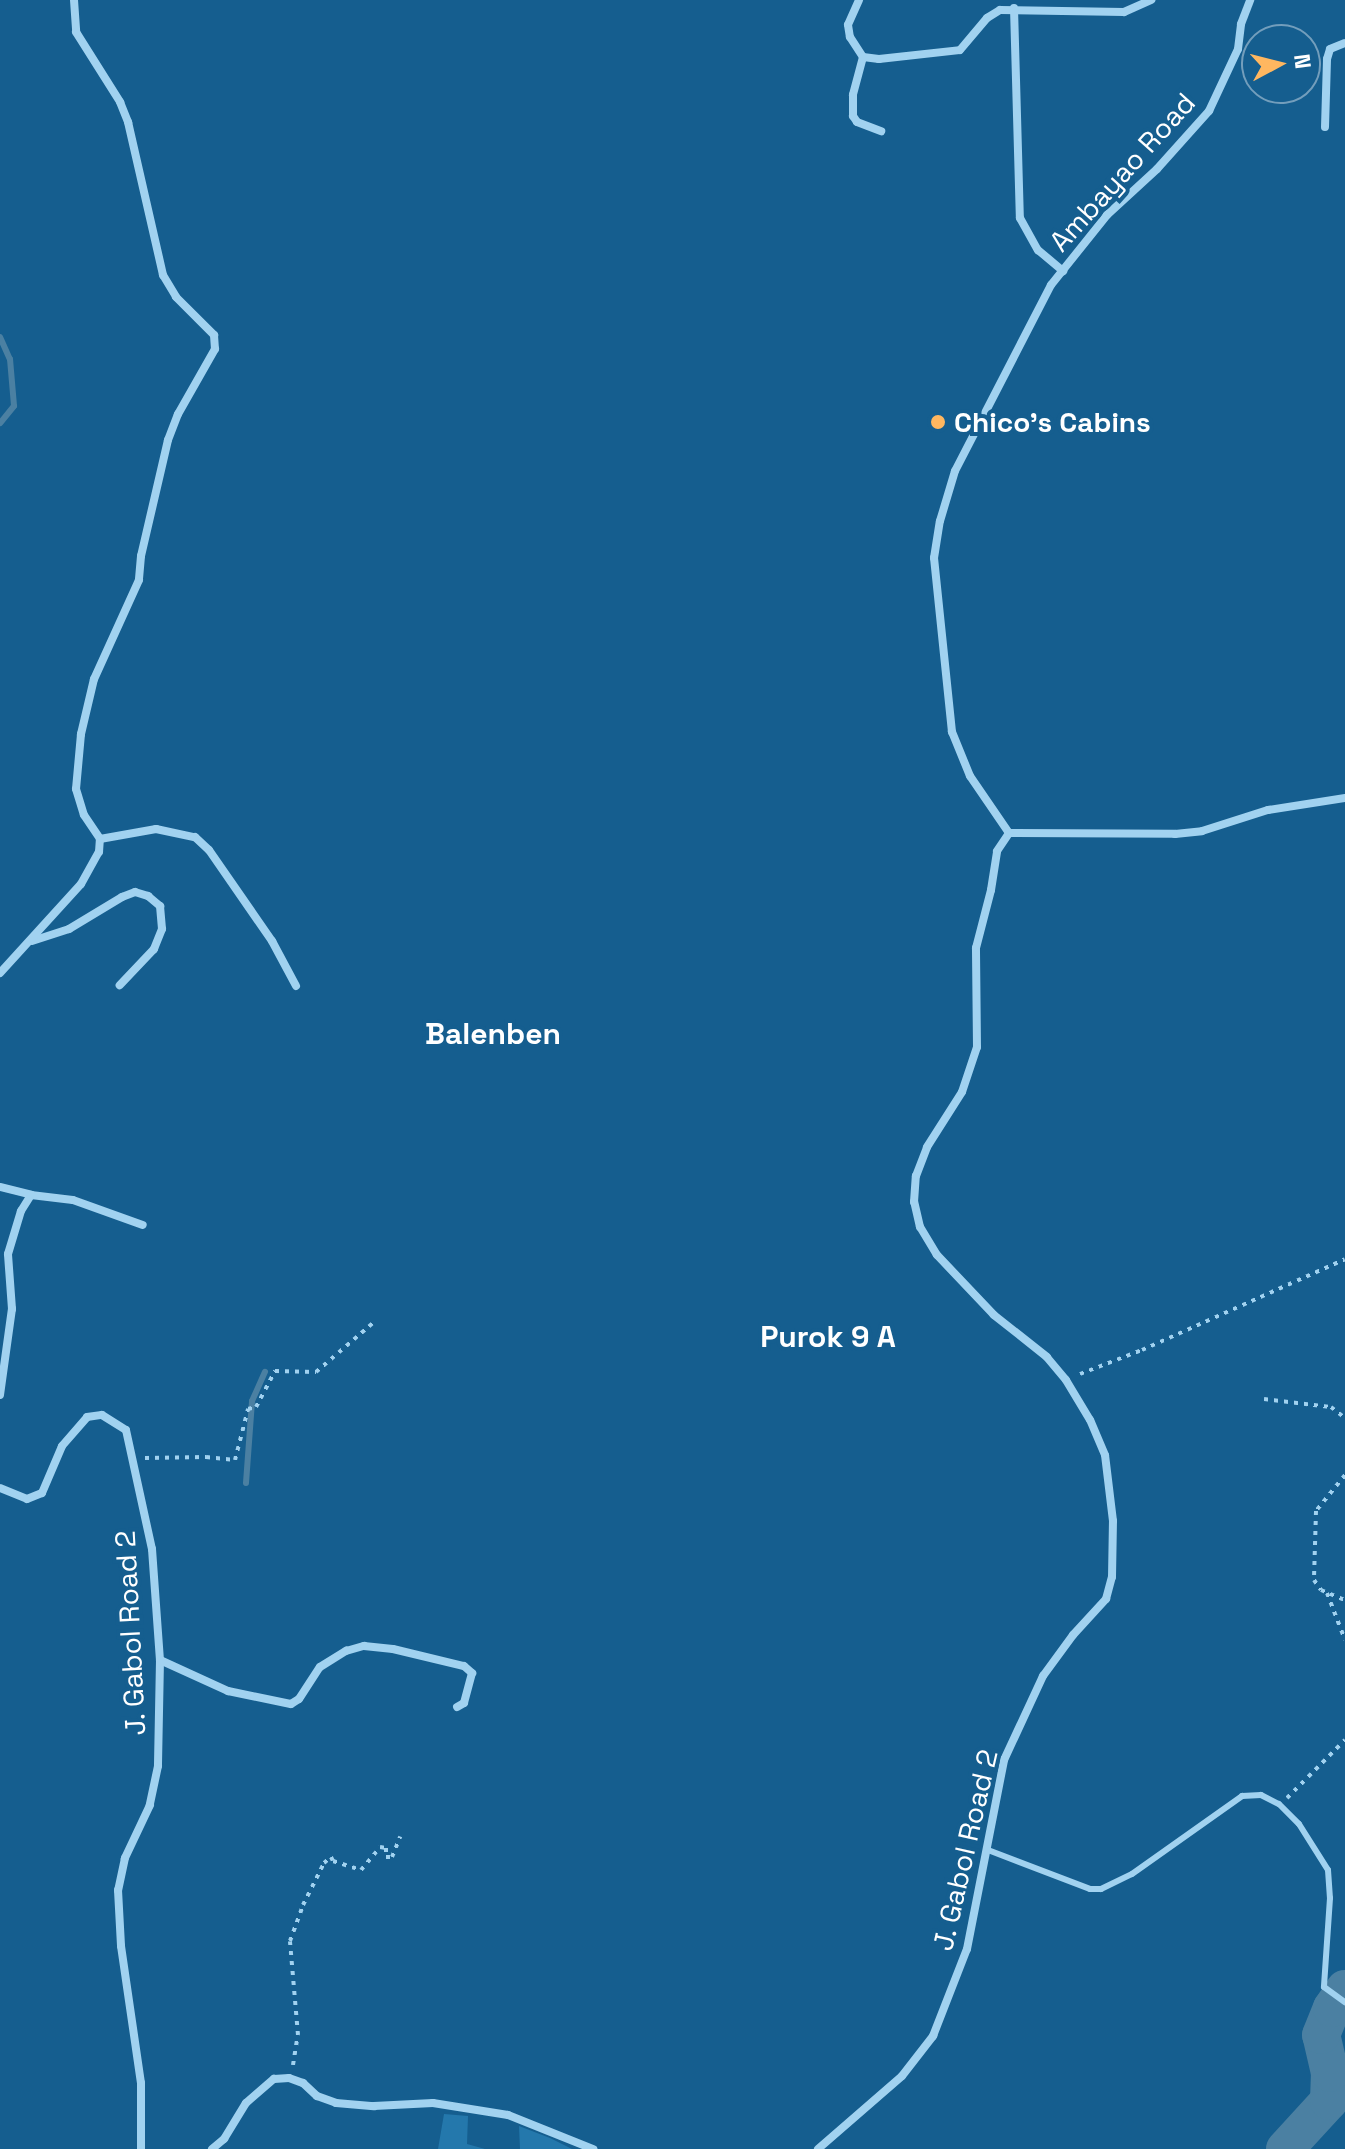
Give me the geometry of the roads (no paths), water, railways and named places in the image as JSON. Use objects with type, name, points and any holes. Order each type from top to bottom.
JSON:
[{"type":"street","points":[[0,973],[81,884],[99,852],[100,839],[84,815],[76,789],[81,734],[94,679],[139,580],[141,556],[168,440],[178,414],[215,349],[214,335],[176,297],[163,275],[128,122],[120,102],[76,32],[74,0]]},
{"type":"street","points":[[859,0],[848,25],[855,49],[863,57],[909,58],[960,50],[987,18],[1014,8],[1124,12],[1151,0]]},
{"type":"street","name":"Ambayao Road","points":[[1009,833],[970,776],[952,732],[934,558],[940,521],[955,471],[1051,285],[1107,215],[1157,169],[1209,111],[1238,49],[1241,24],[1250,0]]},
{"type":"street","points":[[1014,8],[1020,218],[1038,250],[1063,271]]},
{"type":"street","points":[[1325,127],[1327,59],[1330,49],[1345,43]]},
{"type":"street","points":[[863,57],[853,116],[857,122],[881,131]]},
{"type":"street","points":[[1009,833],[1175,834],[1202,831],[1268,810],[1345,798]]},
{"type":"street","points":[[100,839],[156,829],[195,837],[233,881],[272,941],[296,986]]},
{"type":"street","name":"J. Gabol Road 2","points":[[818,2149],[902,2076],[933,2036],[967,1949],[1004,1760],[1043,1676],[1073,1635],[1106,1599],[1112,1577],[1113,1521],[1105,1455],[1066,1380],[1047,1357],[962,1284],[937,1255],[920,1227],[914,1202],[916,1176],[927,1147],[962,1092],[977,1047],[976,948],[997,851],[1009,833]]},
{"type":"street","points":[[31,941],[69,929],[122,897],[135,892],[148,896],[160,906],[162,929],[154,949],[120,985]]},
{"type":"street","points":[[0,1187],[31,1195],[73,1200],[143,1225]]},
{"type":"street","points":[[0,1395],[12,1309],[8,1254],[21,1211],[31,1195]]},
{"type":"street","name":"J. Gabol Road 2","points":[[0,1488],[27,1499],[42,1493],[62,1446],[87,1417],[102,1415],[126,1430],[152,1549],[160,1660],[158,1766],[150,1805],[125,1858],[118,1890],[121,1946],[141,2083],[141,2149]]},
{"type":"street","points":[[160,1660],[228,1691],[291,1704],[299,1699],[320,1667],[346,1651],[364,1646],[393,1649],[464,1666],[472,1673],[468,1695],[457,1707]]},
{"type":"street","points":[[212,2149],[224,2144],[246,2103],[274,2079],[289,2078],[303,2083],[317,2096],[336,2103],[433,2103],[508,2115],[593,2149]]},
{"type":"lane","points":[[988,1850],[1082,1886],[1101,1889],[1132,1874],[1242,1796],[1261,1795],[1279,1804],[1308,1835],[1328,1870],[1330,1898],[1324,1987],[1345,2002]]},
{"type":"waterway","points":[[0,337],[10,359],[14,406],[0,423]]},
{"type":"waterway","points":[[246,1483],[252,1401],[265,1372]]},
{"type":"waterway","points":[[1285,2149],[1329,2101],[1330,2073],[1321,2035],[1332,2008],[1345,1989]]},
{"type":"place","name":"Chico's Cabins","points":[[938,422]]},
{"type":"district","name":"Balenben","points":[[493,1034]]},
{"type":"district","name":"Purok 9 A","points":[[828,1337]]}]
